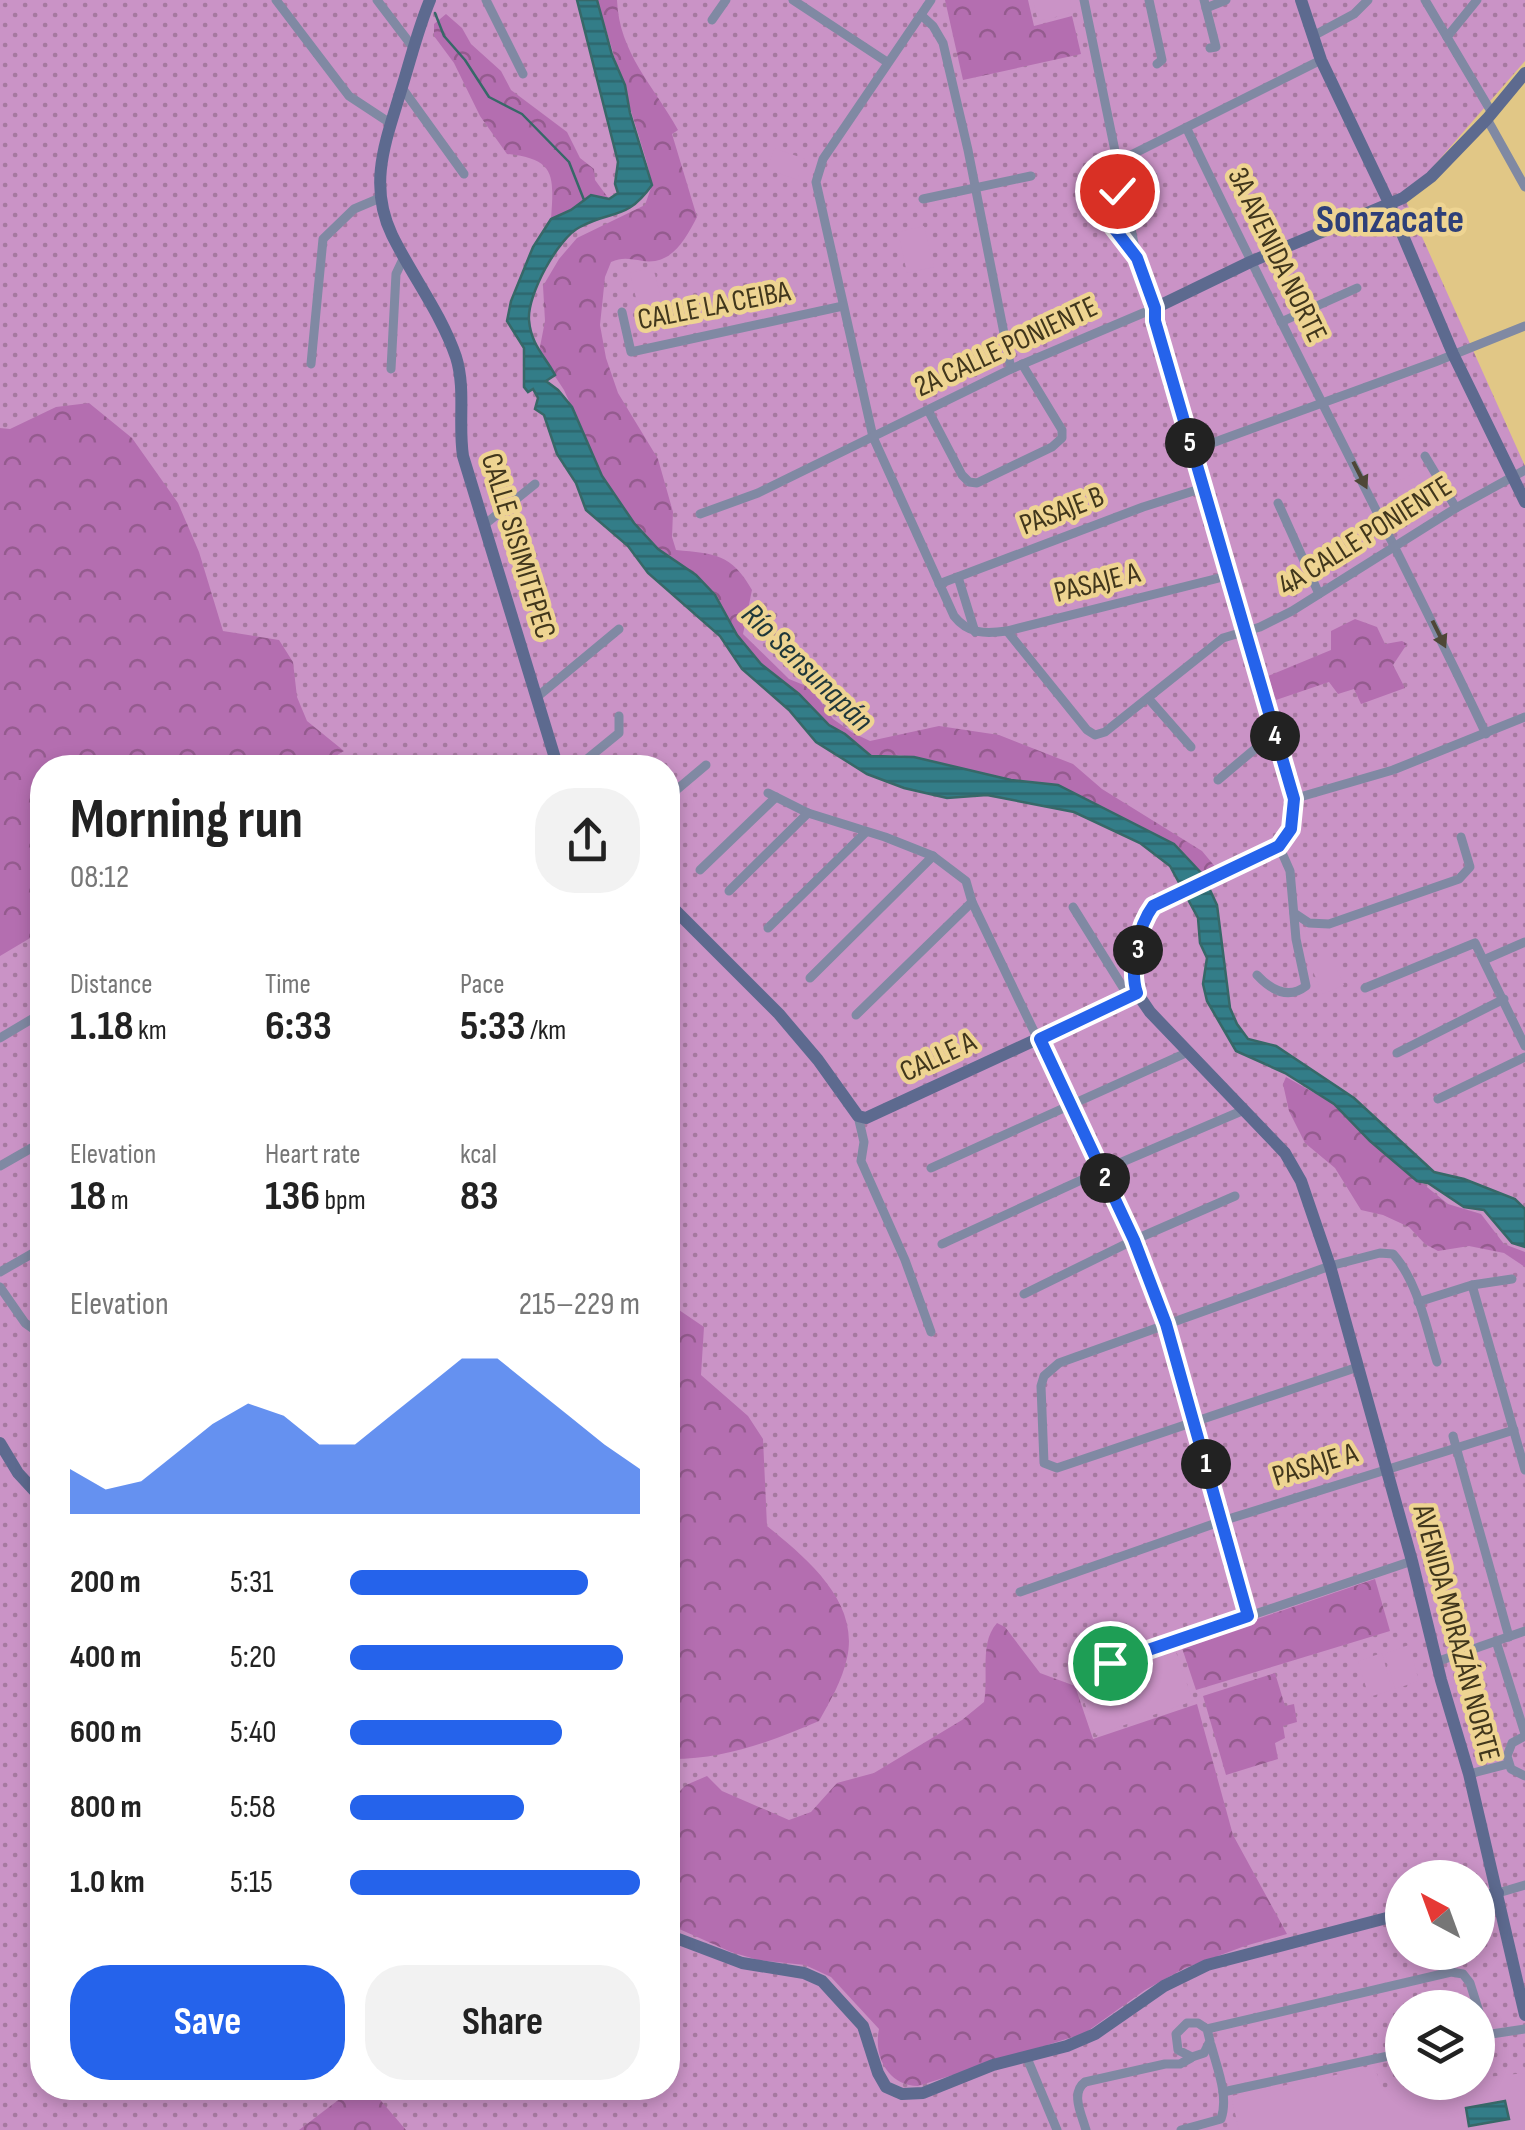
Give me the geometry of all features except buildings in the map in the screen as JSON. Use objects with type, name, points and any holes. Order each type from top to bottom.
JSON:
[{"type":"street","points":[[276,0],[349,96],[390,123]]},
{"type":"street","points":[[378,0],[412,46]]},
{"type":"street","name":"CALLE SISIMITEPEC","points":[[430,0],[412,46],[381,156],[380,198],[391,233],[433,306],[457,360],[460,438],[554,755]]},
{"type":"street","points":[[486,0],[522,74]]},
{"type":"street","points":[[712,20],[726,0]]},
{"type":"street","points":[[793,0],[888,62]]},
{"type":"street","points":[[931,0],[818,170],[817,192],[873,437],[954,616],[962,626],[977,633]]},
{"type":"street","points":[[1098,0],[1084,3],[1137,258],[1155,308],[1155,321],[1227,576],[1294,799],[1291,829],[1279,846],[1153,906],[1143,924],[1133,995]]},
{"type":"street","points":[[1150,0],[1162,60],[1157,64]]},
{"type":"street","points":[[1210,48],[1216,47],[1205,4],[1226,0]]},
{"type":"street","points":[[1301,0],[1321,60],[1390,205],[1454,354],[1519,473],[1525,502]]},
{"type":"street","points":[[1312,36],[1354,14],[1368,0]]},
{"type":"street","points":[[1425,0],[1525,186]]},
{"type":"street","points":[[1447,37],[1477,0]]},
{"type":"street","points":[[921,15],[944,42],[1016,367],[1062,430],[1062,438],[1052,447],[977,483],[969,482],[962,476],[928,410]]},
{"type":"street","points":[[1118,162],[1321,60]]},
{"type":"street","name":"2A CALLE PONIENTE","points":[[700,514],[758,492],[1016,367],[1155,308],[1250,262],[1390,205],[1431,177],[1525,73]]},
{"type":"street","points":[[402,88],[464,174]]},
{"type":"street","name":"3A AVENIDA NORTE","points":[[1187,129],[1486,734]]},
{"type":"street","points":[[923,199],[1031,176]]},
{"type":"street","points":[[1121,178],[1110,223],[1137,258]]},
{"type":"street","points":[[311,364],[323,238],[354,210],[380,198]]},
{"type":"street","points":[[392,368],[396,274],[404,257]]},
{"type":"street","points":[[1281,322],[1357,288]]},
{"type":"street","name":"CALLE LA CEIBA","points":[[622,312],[631,352],[843,306]]},
{"type":"street","points":[[1193,450],[1525,326]]},
{"type":"street","points":[[1425,456],[1456,508]]},
{"type":"street","name":"4A CALLE PONIENTE","points":[[1007,631],[1095,736],[1223,638],[1260,627],[1320,594],[1519,473]]},
{"type":"street","points":[[484,525],[534,484]]},
{"type":"street","name":"PASAJE B","points":[[940,584],[1203,488]]},
{"type":"street","points":[[1278,503],[1320,594]]},
{"type":"street","name":"PASAJE A","points":[[977,633],[1007,631],[1227,576]]},
{"type":"street","points":[[958,577],[977,633]]},
{"type":"street","points":[[537,696],[619,629]]},
{"type":"street","points":[[1148,698],[1191,747]]},
{"type":"street","points":[[592,755],[620,733],[618,716]]},
{"type":"street","points":[[1294,799],[1393,770],[1525,718]]},
{"type":"street","points":[[1218,780],[1274,733]]},
{"type":"street","points":[[680,787],[706,765]]},
{"type":"street","points":[[700,870],[772,795],[808,813],[933,856],[966,881],[972,902],[1134,1240],[1166,1324],[1248,1616]]},
{"type":"street","points":[[729,891],[808,813]]},
{"type":"street","points":[[768,928],[866,832]]},
{"type":"street","points":[[1294,913],[1309,923],[1329,924],[1459,879],[1470,867],[1461,837]]},
{"type":"street","points":[[1256,975],[1283,993],[1306,986],[1296,939],[1290,871],[1279,846]]},
{"type":"street","points":[[810,978],[933,856]]},
{"type":"street","points":[[856,1014],[972,902]]},
{"type":"street","points":[[1072,907],[1133,995]]},
{"type":"street","points":[[680,915],[780,1014],[858,1116],[864,1142],[860,1161],[876,1191],[931,1332]]},
{"type":"street","points":[[1486,960],[1525,942]]},
{"type":"street","points":[[1365,988],[1475,943],[1525,1046]]},
{"type":"street","name":"CALLE A","points":[[858,1116],[866,1118],[1133,995]]},
{"type":"street","name":"AVENIDA MORAZÁN NORTE","points":[[1133,995],[1295,1166],[1330,1266],[1387,1469],[1468,1774],[1525,2010]]},
{"type":"street","points":[[1397,1053],[1504,999]]},
{"type":"street","points":[[0,1038],[30,1021]]},
{"type":"street","points":[[931,1168],[1186,1052]]},
{"type":"street","points":[[1438,1099],[1525,1058]]},
{"type":"street","points":[[942,1244],[1101,1170],[1244,1110]]},
{"type":"street","points":[[0,1166],[30,1149]]},
{"type":"street","points":[[1024,1294],[1234,1196]]},
{"type":"street","points":[[1358,1367],[1057,1468],[1048,1467],[1041,1454],[1044,1376],[1059,1363],[1330,1266],[1380,1253],[1393,1254],[1402,1263],[1437,1362]]},
{"type":"street","points":[[0,1272],[30,1255]]},
{"type":"street","points":[[1418,1302],[1472,1285],[1512,1279]]},
{"type":"street","points":[[1472,1285],[1525,1470]]},
{"type":"street","points":[[0,1286],[30,1326]]},
{"type":"street","name":"PASAJE A","points":[[1020,1592],[1222,1520],[1387,1469],[1454,1442],[1514,1430]]},
{"type":"street","points":[[1454,1442],[1508,1636]]},
{"type":"street","points":[[0,1443],[30,1486]]},
{"type":"street","points":[[1110,1663],[1412,1561]]},
{"type":"street","points":[[1436,1662],[1525,1631]]},
{"type":"street","points":[[1496,1642],[1525,1735],[1510,1746],[1508,1764],[1525,1776]]},
{"type":"street","points":[[1468,1774],[1508,1764]]},
{"type":"street","points":[[1495,1894],[1525,1885]]},
{"type":"street","points":[[680,1939],[742,1963],[804,1973],[822,1981],[864,2026],[878,2074],[886,2087],[897,2093],[923,2092],[1089,2037],[1164,1986],[1206,1966],[1385,1919]]},
{"type":"street","points":[[1178,2050],[1175,2040],[1182,2026],[1193,2022],[1207,2029],[1451,1972],[1463,1974],[1472,1990]]},
{"type":"street","points":[[1181,2130],[1221,2119],[1223,2092],[1207,2029]]},
{"type":"street","points":[[1495,2033],[1525,2029]]},
{"type":"street","points":[[1086,2130],[1078,2086],[1164,2064],[1180,2064],[1208,2048],[1210,2042]]},
{"type":"street","points":[[1178,2050],[1218,2069]]},
{"type":"street","points":[[1164,2064],[1178,2050]]},
{"type":"street","points":[[1223,2092],[1385,2056]]},
{"type":"street","points":[[1027,2058],[1056,2130]]},
{"type":"shaded area","points":[[0,0],[1525,0],[1525,61],[1405,199],[1525,466],[1525,2130],[0,2130]]},
{"type":"shaded area","points":[[1033,0],[1070,0],[1073,13],[1038,21]]},
{"type":"shaded area","points":[[774,148],[805,159],[797,180],[767,169]]},
{"type":"shaded area","points":[[924,226],[934,267],[907,273],[898,232]]},
{"type":"shaded area","points":[[653,267],[664,309],[640,315],[630,273]]},
{"type":"shaded area","points":[[1422,468],[1443,504],[1421,517],[1399,481]]},
{"type":"shaded area","points":[[1331,957],[1344,985],[1323,994],[1311,967]]},
{"type":"shaded area","points":[[1409,1645],[1419,1681],[1395,1689],[1385,1653]]},
{"type":"shaded area","points":[[1176,1652],[1193,1701],[1096,1735],[1079,1687]]},
{"type":"shaded area","points":[[1382,1653],[1392,1690],[1369,1697],[1358,1661]]},
{"type":"shaded area","points":[[1375,2067],[1385,2100],[1495,2100],[1495,2076],[1525,2073],[1525,2130],[1239,2130],[1231,2096]]},
{"type":"green space","points":[[597,0],[617,0],[631,53],[678,130],[672,134],[697,217],[670,255],[653,261],[611,262],[605,277],[600,325],[618,393],[658,459],[673,512],[676,550],[712,555],[737,569],[752,590],[743,634],[789,679],[811,688],[833,719],[853,733],[870,741],[939,726],[999,735],[1073,764],[1102,789],[1202,851],[1217,869],[1203,875],[1177,846],[1058,785],[1011,780],[900,755],[871,756],[829,725],[799,694],[761,664],[737,635],[715,595],[696,576],[657,549],[634,523],[604,479],[564,390],[539,352],[545,321],[543,286],[559,259],[577,238],[645,205],[652,185]]},
{"type":"green space","points":[[945,0],[1028,0],[1034,26],[1072,16],[1081,54],[963,80]]},
{"type":"green space","points":[[446,14],[501,71],[511,90],[567,132],[580,158],[594,169],[595,180],[609,199],[591,195],[551,219],[548,172],[535,160],[507,154],[434,36],[434,24]]},
{"type":"green space","points":[[89,403],[132,438],[178,503],[199,552],[223,631],[279,640],[293,662],[297,697],[307,721],[344,751],[337,755],[30,755],[30,938],[0,956],[0,428],[10,429],[56,407]]},
{"type":"green space","points":[[1355,619],[1377,627],[1385,644],[1407,644],[1393,665],[1405,688],[1361,704],[1354,689],[1338,694],[1329,682],[1276,700],[1268,676],[1331,650],[1331,631]]},
{"type":"green space","points":[[1286,1077],[1334,1104],[1370,1141],[1448,1204],[1481,1214],[1504,1244],[1525,1252],[1525,1267],[1504,1253],[1469,1246],[1438,1251],[1409,1227],[1361,1210],[1335,1168],[1305,1143],[1289,1111],[1283,1084]]},
{"type":"green space","points":[[680,1311],[704,1327],[701,1375],[748,1416],[763,1439],[767,1526],[826,1582],[845,1618],[849,1637],[842,1675],[819,1721],[745,1748],[680,1759]]},
{"type":"green space","points":[[1375,1579],[1390,1631],[1196,1690],[1181,1645]]},
{"type":"green space","points":[[997,1623],[1005,1627],[1040,1673],[1075,1686],[1093,1739],[1197,1704],[1233,1835],[1287,1934],[1185,1968],[1145,1990],[1085,2033],[918,2086],[908,2085],[885,2068],[878,2050],[879,2029],[831,1977],[805,1965],[758,1960],[731,1952],[680,1929],[680,1791],[707,1776],[722,1791],[789,1820],[811,1812],[837,1783],[874,1773],[962,1720],[984,1702],[986,1650]]},
{"type":"green space","points":[[1275,1673],[1285,1706],[1294,1704],[1297,1722],[1283,1726],[1285,1738],[1275,1743],[1278,1759],[1226,1775],[1203,1696]]},
{"type":"green space","points":[[338,2100],[380,2100],[406,2130],[299,2130]]},
{"type":"water","points":[[577,0],[597,0],[652,185],[627,209],[571,233],[538,282],[529,320],[535,343],[555,375],[546,381],[572,407],[602,476],[634,523],[658,549],[696,575],[715,595],[737,635],[761,664],[799,694],[829,725],[871,756],[914,757],[1011,780],[1058,785],[1174,844],[1203,875],[1217,905],[1230,1008],[1248,1039],[1276,1046],[1354,1098],[1434,1172],[1515,1199],[1525,1209],[1525,1247],[1512,1243],[1484,1210],[1464,1207],[1428,1183],[1417,1181],[1334,1104],[1285,1073],[1236,1051],[1207,1001],[1203,984],[1207,958],[1200,943],[1198,918],[1170,866],[1140,843],[1074,812],[987,795],[947,798],[867,774],[816,742],[789,710],[742,669],[720,636],[648,573],[628,546],[586,510],[576,483],[557,454],[544,415],[535,409],[538,398],[533,389],[528,392],[524,387],[524,348],[507,321],[533,247],[551,219],[591,195],[609,199],[618,193],[618,162]]},
{"type":"water","points":[[1505,2101],[1509,2119],[1469,2126],[1466,2108]]},
{"type":"waterway","points":[[435,13],[444,36],[489,97],[522,114],[569,162],[584,200]]},
{"type":"district","name":"Sonzacate","points":[[1390,220]]},
{"type":"route","points":[[1110,1663],[1248,1616],[1166,1324],[1134,1240],[1040,1039],[1137,993],[1134,977],[1140,937],[1153,906],[1279,846],[1291,829],[1294,799],[1227,576],[1155,321],[1155,308],[1137,258],[1110,223],[1117,191]]},
{"type":"water label","name":"Río Sensunapán","points":[[807,668]]}]
